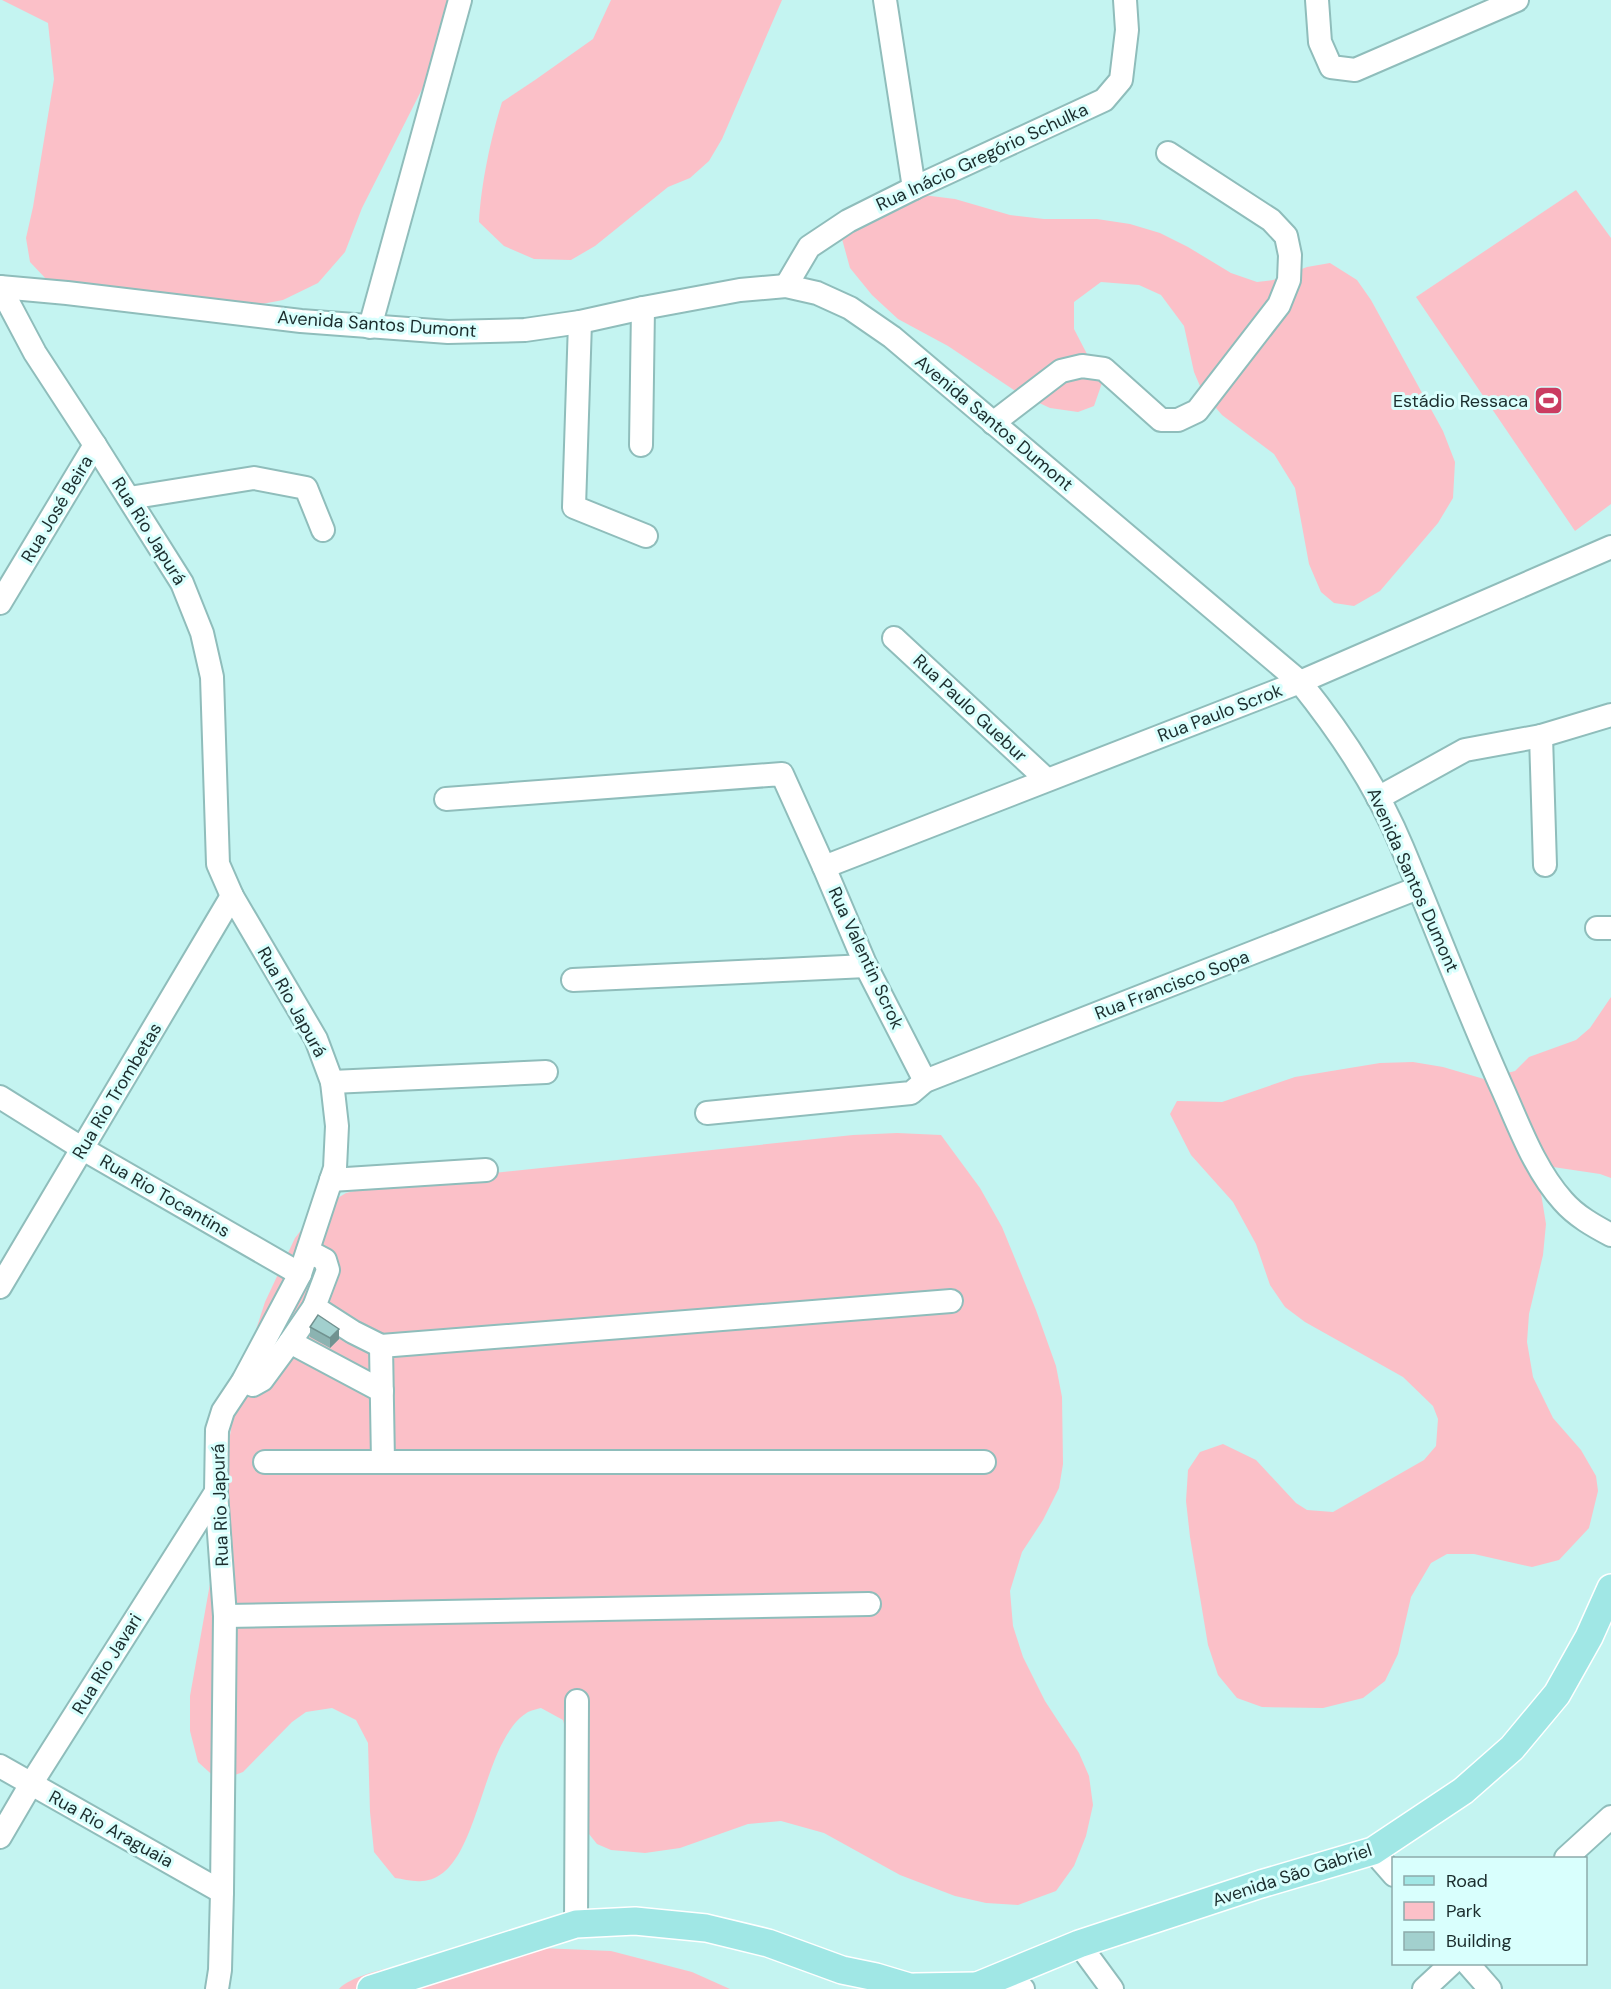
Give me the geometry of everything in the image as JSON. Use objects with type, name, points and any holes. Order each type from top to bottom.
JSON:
[{"type":"main road","name":"Avenida São Gabriel","points":[[975,1988],[1016,1981],[1079,1944],[1261,1884],[1373,1851],[1463,1791],[1512,1748],[1557,1694],[1589,1637],[1611,1588]]},
{"type":"main road","points":[[371,1989],[576,1924],[635,1921],[706,1928],[768,1943],[842,1970],[915,1988],[975,1988]]},
{"type":"main road","points":[[842,1970],[860,1989]]},
{"type":"street","points":[[370,327],[460,0]]},
{"type":"street","points":[[885,0],[914,188]]},
{"type":"street","name":"Rua Inácio Gregório Schulka","points":[[786,286],[809,247],[848,221],[1104,100],[1121,80],[1127,30],[1125,0]]},
{"type":"street","points":[[1317,0],[1320,42],[1331,67],[1355,70],[1517,0]]},
{"type":"street","points":[[993,423],[1061,371],[1082,366],[1104,369],[1161,420],[1178,420],[1197,411],[1279,304],[1289,280],[1290,255],[1286,236],[1271,220],[1168,153]]},
{"type":"street","name":"Avenida Santos Dumont","points":[[0,287],[370,327],[448,332],[525,330],[580,322],[740,290],[786,286],[817,293],[849,308],[892,337],[1300,682],[1337,730],[1360,765],[1402,846],[1487,1055],[1534,1160],[1563,1202],[1593,1226],[1611,1235]]},
{"type":"street","name":"Rua Rio Japurá","points":[[0,287],[35,353],[96,445],[182,583],[202,633],[212,677],[218,864],[232,896],[316,1040],[332,1082],[337,1126],[335,1168],[308,1251],[300,1274],[243,1381],[223,1411],[217,1430],[216,1492],[225,1616],[220,1983]]},
{"type":"street","points":[[641,445],[643,308]]},
{"type":"street","points":[[580,322],[574,507],[646,536]]},
{"type":"street","name":"Rua José Beira","points":[[0,603],[96,445]]},
{"type":"street","points":[[129,498],[254,478],[306,488],[323,530]]},
{"type":"street","name":"Rua Paulo Scrok","points":[[825,867],[1300,682],[1611,547]]},
{"type":"street","name":"Rua Paulo Guebur","points":[[894,638],[1046,779]]},
{"type":"street","points":[[1378,798],[1465,750],[1541,736],[1611,715]]},
{"type":"street","points":[[1541,736],[1545,865]]},
{"type":"street","name":"Rua Valentin Scrok","points":[[446,799],[782,774],[825,867],[866,966],[926,1081]]},
{"type":"street","name":"Rua Francisco Sopa","points":[[707,1113],[911,1092],[926,1081],[1418,888]]},
{"type":"street","name":"Rua Rio Trombetas","points":[[0,1287],[232,896]]},
{"type":"street","points":[[573,980],[866,966]]},
{"type":"street","points":[[332,1082],[546,1072]]},
{"type":"street","name":"Rua Rio Tocantins","points":[[0,1097],[83,1149],[300,1274]]},
{"type":"street","points":[[331,1180],[486,1170]]},
{"type":"street","points":[[243,1381],[254,1385],[262,1380],[314,1307],[328,1270],[325,1260],[308,1251]]},
{"type":"street","points":[[314,1307],[353,1332],[381,1346],[951,1301]]},
{"type":"street","points":[[290,1342],[382,1391]]},
{"type":"street","points":[[381,1346],[383,1462]]},
{"type":"street","points":[[265,1462],[984,1462]]},
{"type":"street","name":"Rua Rio Javari","points":[[0,1837],[31,1784],[216,1492]]},
{"type":"street","points":[[225,1616],[868,1604]]},
{"type":"street","points":[[576,1924],[577,1701]]},
{"type":"street","name":"Rua Rio Araguaia","points":[[0,1766],[222,1892]]},
{"type":"street","points":[[1567,1857],[1611,1817]]},
{"type":"street","points":[[1373,1851],[1392,1873]]},
{"type":"street","points":[[1079,1944],[1112,1989]]},
{"type":"street","points":[[1424,1989],[1450,1965]]},
{"type":"street","points":[[1469,1965],[1491,1989]]},
{"type":"green space","points":[[2,0],[467,0],[362,208],[345,252],[318,283],[283,300],[214,313],[48,281],[30,262],[26,238],[54,79],[48,23]]},
{"type":"green space","points":[[611,0],[782,0],[722,139],[709,161],[690,178],[668,187],[595,246],[571,260],[534,259],[504,246],[479,222],[490,145],[502,102],[593,39]]},
{"type":"green space","name":"Estádio Ressaca","points":[[1576,190],[1611,238],[1611,504],[1575,531],[1416,297]]},
{"type":"green space","points":[[923,195],[955,199],[1010,215],[1044,219],[1097,219],[1130,224],[1160,233],[1231,273],[1257,282],[1273,280],[1307,267],[1330,263],[1357,280],[1371,300],[1443,431],[1455,462],[1453,498],[1438,523],[1380,591],[1354,606],[1334,603],[1321,592],[1309,564],[1295,488],[1274,454],[1222,415],[1203,393],[1194,372],[1184,326],[1161,295],[1139,285],[1101,282],[1074,302],[1074,329],[1102,383],[1094,406],[1078,412],[1050,408],[1020,394],[948,346],[898,319],[872,295],[850,268],[842,239],[850,220]]},
{"type":"green space","points":[[1611,997],[1611,1178],[1600,1174],[1553,1167],[1539,1181],[1546,1224],[1543,1255],[1529,1314],[1527,1342],[1533,1377],[1553,1418],[1581,1450],[1596,1476],[1598,1491],[1589,1528],[1559,1560],[1532,1567],[1474,1554],[1447,1554],[1431,1563],[1411,1597],[1398,1654],[1385,1681],[1363,1698],[1323,1708],[1262,1707],[1237,1698],[1218,1675],[1208,1645],[1190,1537],[1186,1501],[1188,1470],[1200,1452],[1223,1444],[1256,1460],[1296,1503],[1307,1510],[1333,1512],[1424,1460],[1436,1446],[1438,1419],[1433,1406],[1403,1377],[1305,1322],[1285,1307],[1270,1285],[1256,1244],[1233,1202],[1191,1155],[1170,1114],[1177,1101],[1222,1102],[1295,1077],[1380,1063],[1413,1062],[1443,1067],[1484,1079],[1515,1071],[1529,1057],[1576,1040],[1590,1028]]},
{"type":"green space","points":[[897,1133],[941,1135],[980,1188],[1002,1227],[1056,1366],[1062,1397],[1063,1464],[1059,1488],[1043,1520],[1022,1552],[1010,1591],[1013,1626],[1023,1657],[1045,1701],[1079,1753],[1089,1776],[1093,1805],[1086,1836],[1074,1866],[1056,1891],[1018,1905],[986,1903],[955,1896],[900,1875],[824,1833],[781,1821],[748,1824],[680,1848],[645,1853],[611,1850],[597,1844],[581,1824],[569,1742],[563,1720],[541,1708],[528,1712],[512,1728],[499,1751],[468,1834],[456,1858],[441,1874],[422,1881],[395,1878],[374,1852],[368,1743],[356,1720],[332,1708],[306,1712],[292,1722],[243,1772],[219,1781],[198,1762],[190,1731],[190,1696],[211,1578],[232,1423],[251,1345],[265,1302],[295,1238],[316,1211],[346,1193],[380,1185],[853,1135]]},
{"type":"green space","points":[[540,1948],[611,1951],[692,1972],[730,1989],[339,1989],[354,1979],[403,1965]]},
{"type":"building","points":[[318,1315],[339,1329],[330,1338],[310,1327]]},
{"type":"place","name":"Estádio Ressaca","points":[[1549,401]]}]
